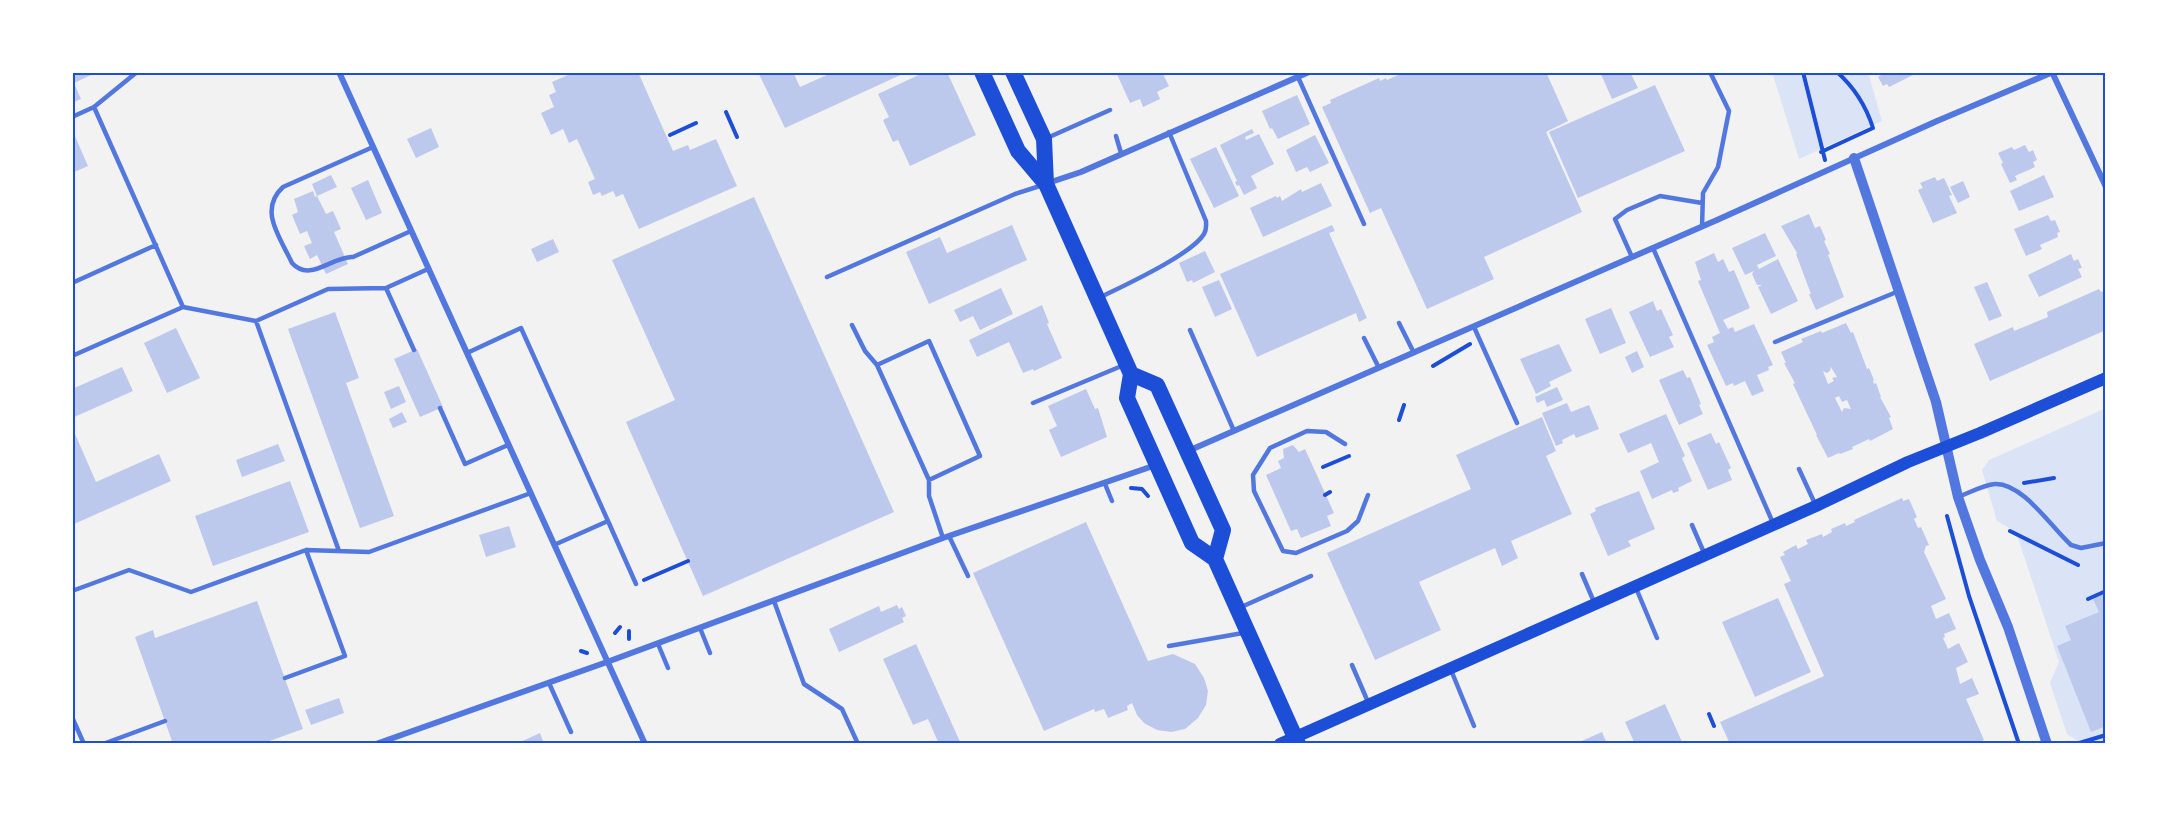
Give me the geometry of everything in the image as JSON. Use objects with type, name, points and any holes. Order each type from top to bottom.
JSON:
[{"type":"highway","points":[[982,72],[1018,151],[1046,184],[1129,369],[1127,398],[1192,543],[1215,559],[1291,742]]},
{"type":"highway","points":[[1013,72],[1044,139],[1046,184]]},
{"type":"highway","points":[[1129,369],[1158,385],[1223,530],[1215,559]]},
{"type":"main road","points":[[1291,742],[1635,585],[1816,506],[1908,462],[2106,378]]},
{"type":"street","points":[[339,72],[645,744]]},
{"type":"street","points":[[1046,184],[1081,172],[1310,72]]},
{"type":"street","points":[[1187,451],[2052,72],[2106,187]]},
{"type":"street","points":[[1854,158],[1936,402],[1958,497],[1980,560],[2008,627],[2047,744]]},
{"type":"street","points":[[376,744],[658,644],[946,537],[1105,484],[1157,464]]},
{"type":"lane","points":[[72,117],[94,107],[137,72]]},
{"type":"lane","points":[[1702,227],[1703,194],[1718,167],[1729,111],[1710,72]]},
{"type":"lane","points":[[1298,77],[1364,224]]},
{"type":"lane","points":[[94,107],[183,307]]},
{"type":"lane","points":[[1044,139],[1110,110]]},
{"type":"lane","points":[[1098,299],[1182,253],[1203,236],[1207,228],[1206,220],[1169,132]]},
{"type":"lane","points":[[1116,136],[1121,153]]},
{"type":"lane","points":[[373,147],[283,188],[275,195],[271,203],[271,216],[292,263],[305,271],[314,270],[345,256],[353,257],[411,231]]},
{"type":"lane","points":[[827,277],[1015,195],[1046,184]]},
{"type":"lane","points":[[1632,257],[1615,219],[1627,210],[1660,196],[1702,203]]},
{"type":"lane","points":[[72,283],[156,245]]},
{"type":"lane","points":[[1653,248],[1774,524]]},
{"type":"lane","points":[[72,356],[183,307],[256,321],[328,289],[386,288],[428,269]]},
{"type":"lane","points":[[386,288],[414,350]]},
{"type":"lane","points":[[1775,342],[1899,291]]},
{"type":"lane","points":[[256,321],[339,551]]},
{"type":"lane","points":[[1399,323],[1414,353]]},
{"type":"lane","points":[[852,325],[861,344],[877,365],[929,480],[929,496],[946,537],[968,576]]},
{"type":"lane","points":[[1474,327],[1517,423]]},
{"type":"lane","points":[[467,353],[521,328],[636,584]]},
{"type":"lane","points":[[1190,330],[1234,431]]},
{"type":"lane","points":[[1364,338],[1379,368]]},
{"type":"lane","points":[[877,365],[929,341],[980,456],[929,480]]},
{"type":"lane","points":[[1033,403],[1129,369]]},
{"type":"lane","points":[[440,408],[465,464],[508,445]]},
{"type":"lane","points":[[1345,444],[1326,432],[1307,431],[1270,448],[1253,475],[1254,491],[1283,551],[1296,554],[1347,531],[1358,521],[1368,495]]},
{"type":"lane","points":[[1799,469],[1816,506]]},
{"type":"lane","points":[[1105,484],[1112,501]]},
{"type":"lane","points":[[1958,497],[1993,484],[2009,486],[2022,494],[2071,545],[2081,548],[2106,543]]},
{"type":"lane","points":[[72,591],[129,570],[191,592],[306,550],[369,552],[531,493]]},
{"type":"lane","points":[[554,545],[608,520]]},
{"type":"lane","points":[[1692,525],[1705,555]]},
{"type":"lane","points":[[285,678],[345,657],[306,550]]},
{"type":"lane","points":[[1582,574],[1595,604]]},
{"type":"lane","points":[[1237,610],[1311,576]]},
{"type":"lane","points":[[1635,585],[1657,638]]},
{"type":"lane","points":[[774,601],[804,684],[842,709],[858,744]]},
{"type":"lane","points":[[700,628],[710,653]]},
{"type":"lane","points":[[1169,646],[1247,632]]},
{"type":"lane","points":[[658,644],[669,668]]},
{"type":"lane","points":[[1352,665],[1369,705]]},
{"type":"lane","points":[[1450,669],[1474,726]]},
{"type":"lane","points":[[549,683],[571,732]]},
{"type":"lane","points":[[72,717],[84,744]]},
{"type":"lane","points":[[103,744],[165,721]]},
{"type":"lane","points":[[400,736],[402,744]]},
{"type":"path","points":[[1803,72],[1824,159]]},
{"type":"path","points":[[1821,152],[1873,128],[1866,108],[1850,84],[1837,72]]},
{"type":"path","points":[[726,112],[737,137]]},
{"type":"path","points":[[670,135],[696,123]]},
{"type":"path","points":[[724,127],[731,124]]},
{"type":"path","points":[[1399,420],[1404,405]]},
{"type":"path","points":[[1323,468],[1351,455]]},
{"type":"path","points":[[2009,486],[2054,478]]},
{"type":"path","points":[[1109,494],[1131,488],[1143,489],[1148,496]]},
{"type":"path","points":[[1944,506],[1969,596],[2019,744]]},
{"type":"path","points":[[2010,531],[2078,565]]},
{"type":"path","points":[[636,584],[688,561]]},
{"type":"path","points":[[2088,599],[2106,591]]},
{"type":"path","points":[[615,633],[620,627]]},
{"type":"path","points":[[629,631],[629,639]]},
{"type":"path","points":[[581,651],[587,653]]},
{"type":"path","points":[[1709,714],[1714,726]]},
{"type":"path","points":[[2076,744],[2106,735]]},
{"type":"shaded area","points":[[1772,72],[1868,72],[1882,121],[1799,159]]},
{"type":"shaded area","points":[[2106,408],[2106,744],[2082,744],[2067,734],[2050,683],[2059,662],[2016,532],[1997,521],[1982,470],[1989,460]]},
{"type":"building","points":[[72,72],[90,72],[91,75],[74,83],[81,99],[72,103]]},
{"type":"building","points":[[575,72],[638,72],[673,151],[688,145],[690,150],[716,139],[737,186],[639,229],[623,194],[616,197],[613,191],[602,196],[600,192],[593,195],[588,182],[595,179],[577,139],[569,143],[563,129],[551,135],[541,113],[554,107],[549,95],[556,92],[552,82]]},
{"type":"building","points":[[758,72],[793,72],[800,87],[829,74],[828,72],[907,72],[785,128]]},
{"type":"building","points":[[925,72],[947,72],[976,135],[910,166],[898,140],[893,142],[883,120],[889,117],[878,94]]},
{"type":"building","points":[[1116,72],[1162,72],[1169,86],[1157,92],[1160,99],[1143,107],[1140,99],[1130,103]]},
{"type":"building","points":[[1405,72],[1546,72],[1568,121],[1546,132],[1582,212],[1484,257],[1494,279],[1427,309],[1381,208],[1370,213],[1322,107],[1331,103],[1330,100],[1379,78],[1380,81],[1386,78],[1387,80]]},
{"type":"building","points":[[1600,72],[1630,72],[1638,88],[1612,99]]},
{"type":"building","points":[[1879,72],[1912,72],[1913,75],[1889,87],[1887,84],[1883,86],[1878,77],[1881,75]]},
{"type":"building","points":[[1655,85],[1685,151],[1578,198],[1549,132]]},
{"type":"building","points":[[1297,95],[1310,124],[1278,139],[1272,128],[1270,129],[1262,111]]},
{"type":"building","points":[[431,128],[439,147],[416,158],[407,139]]},
{"type":"building","points":[[1252,129],[1254,133],[1245,137],[1246,140],[1259,134],[1274,164],[1251,176],[1257,188],[1244,195],[1235,182],[1237,181],[1220,145]]},
{"type":"building","points":[[72,134],[88,166],[72,173]]},
{"type":"building","points":[[1315,135],[1329,163],[1310,172],[1307,167],[1296,172],[1286,150]]},
{"type":"building","points":[[2025,145],[2029,152],[2033,150],[2037,160],[2033,162],[2035,167],[2015,176],[2017,180],[2010,183],[1998,153]]},
{"type":"building","points":[[1216,147],[1239,196],[1214,208],[1190,159]]},
{"type":"building","points":[[331,175],[337,187],[317,196],[312,184]]},
{"type":"building","points":[[2044,175],[2054,197],[2019,211],[2010,191]]},
{"type":"building","points":[[1935,177],[1937,181],[1944,178],[1957,213],[1933,223],[1918,190],[1923,188],[1920,183]]},
{"type":"building","points":[[368,180],[382,213],[366,220],[351,188]]},
{"type":"building","points":[[1963,181],[1970,197],[1958,203],[1950,187]]},
{"type":"building","points":[[1321,183],[1332,206],[1263,237],[1250,208],[1276,196],[1277,198],[1280,196],[1282,201],[1301,189],[1302,192]]},
{"type":"building","points":[[313,191],[326,214],[333,211],[341,229],[334,232],[348,264],[326,274],[317,255],[310,259],[304,246],[312,243],[307,231],[300,234],[292,215],[298,212],[294,199]]},
{"type":"building","points":[[754,197],[894,512],[703,596],[626,422],[675,400],[612,260]]},
{"type":"building","points":[[1809,214],[1815,228],[1820,226],[1826,240],[1824,241],[1830,254],[1828,255],[1844,297],[1816,310],[1797,253],[1781,226]]},
{"type":"building","points":[[2048,215],[2051,221],[2055,220],[2060,232],[2057,233],[2058,237],[2040,245],[2042,249],[2026,256],[2014,229]]},
{"type":"building","points":[[1012,225],[1027,260],[929,304],[906,252],[940,237],[947,253]]},
{"type":"building","points":[[1332,225],[1335,231],[1329,233],[1367,318],[1359,322],[1356,313],[1257,357],[1220,274]]},
{"type":"building","points":[[1765,233],[1776,256],[1757,265],[1759,269],[1778,259],[1798,301],[1771,314],[1758,287],[1762,285],[1757,285],[1752,274],[1754,271],[1745,275],[1732,248]]},
{"type":"building","points":[[553,239],[559,252],[537,262],[531,249]]},
{"type":"building","points":[[1205,251],[1215,272],[1193,283],[1192,280],[1187,282],[1179,263]]},
{"type":"building","points":[[1714,253],[1718,262],[1723,259],[1729,272],[1734,270],[1750,308],[1723,320],[1728,329],[1733,327],[1735,332],[1754,324],[1773,365],[1768,367],[1769,370],[1757,375],[1764,391],[1752,396],[1745,381],[1734,386],[1733,383],[1726,386],[1707,345],[1714,342],[1712,337],[1720,333],[1698,281],[1701,280],[1695,262]]},
{"type":"building","points":[[2071,254],[2074,261],[2078,259],[2082,268],[2078,269],[2082,277],[2039,297],[2028,275]]},
{"type":"building","points":[[1219,280],[1232,309],[1215,317],[1202,287]]},
{"type":"building","points":[[1987,282],[2002,316],[1989,321],[1974,287]]},
{"type":"building","points":[[1001,288],[1013,314],[980,330],[973,316],[960,322],[954,310]]},
{"type":"building","points":[[2099,289],[2101,292],[2106,290],[2106,330],[1990,381],[1974,344],[2013,327],[2014,331],[2048,317],[2047,312]]},
{"type":"building","points":[[1653,301],[1657,311],[1661,309],[1673,335],[1669,337],[1674,347],[1650,357],[1629,312]]},
{"type":"building","points":[[1042,305],[1049,323],[1047,324],[1062,358],[1034,371],[1033,369],[1023,373],[1009,342],[977,357],[969,340]]},
{"type":"building","points":[[1611,308],[1626,343],[1600,354],[1585,319]]},
{"type":"building","points":[[335,312],[359,378],[346,383],[394,516],[360,528],[288,329]]},
{"type":"building","points":[[1846,323],[1851,333],[1853,332],[1867,369],[1869,368],[1874,384],[1876,383],[1880,397],[1891,417],[1889,418],[1893,429],[1852,447],[1853,449],[1828,458],[1793,384],[1795,383],[1781,352],[1803,342],[1801,339],[1821,331],[1822,333]],"holes":[[[1831,367],[1837,377],[1832,378],[1834,381],[1828,384],[1823,371],[1827,373]],[[1839,396],[1842,402],[1847,400],[1851,409],[1844,408],[1842,412],[1835,398]]]},
{"type":"building","points":[[176,328],[200,378],[167,393],[144,343]]},
{"type":"building","points":[[1559,344],[1572,371],[1549,382],[1551,386],[1536,394],[1520,359]]},
{"type":"building","points":[[417,349],[443,407],[420,417],[394,359]]},
{"type":"building","points":[[1637,351],[1644,367],[1632,373],[1625,357]]},
{"type":"building","points":[[122,367],[133,391],[72,418],[72,389]]},
{"type":"building","points":[[1683,370],[1687,378],[1690,377],[1703,414],[1679,425],[1659,380]]},
{"type":"building","points":[[399,386],[406,402],[391,409],[384,392]]},
{"type":"building","points":[[1557,387],[1563,400],[1547,407],[1544,400],[1537,403],[1535,397]]},
{"type":"building","points":[[1086,389],[1095,409],[1098,408],[1107,437],[1061,457],[1049,430],[1057,426],[1048,406]]},
{"type":"building","points":[[1567,403],[1571,412],[1589,405],[1599,429],[1576,438],[1574,434],[1556,446],[1542,413]]},
{"type":"building","points":[[402,412],[407,422],[393,428],[389,419]]},
{"type":"building","points":[[1666,414],[1685,456],[1682,458],[1692,481],[1678,488],[1679,491],[1673,493],[1672,490],[1652,499],[1640,471],[1659,462],[1651,443],[1628,453],[1619,434]]},
{"type":"building","points":[[1542,417],[1556,451],[1546,456],[1572,514],[1511,541],[1518,558],[1502,566],[1495,548],[1419,582],[1441,630],[1375,660],[1327,553],[1471,489],[1456,455]]},
{"type":"building","points":[[72,427],[96,482],[159,454],[171,481],[74,524],[72,520]]},
{"type":"building","points":[[1711,433],[1716,444],[1719,442],[1731,468],[1728,470],[1732,480],[1708,490],[1687,443]]},
{"type":"building","points":[[278,444],[285,461],[242,477],[236,460]]},
{"type":"building","points":[[1293,445],[1299,452],[1305,449],[1334,513],[1327,516],[1331,526],[1301,538],[1297,529],[1291,531],[1266,475],[1281,468],[1278,461],[1284,458],[1283,449]]},
{"type":"building","points":[[290,481],[309,532],[213,566],[195,516]]},
{"type":"building","points":[[1639,491],[1655,529],[1628,541],[1631,546],[1608,556],[1590,514],[1596,511],[1595,508]]},
{"type":"building","points":[[1902,498],[1903,501],[1909,499],[1917,517],[1914,519],[1918,528],[1921,527],[1929,545],[1926,546],[1924,552],[1946,599],[1931,606],[1936,619],[1949,613],[1956,629],[1944,634],[1943,638],[1948,649],[1959,643],[1968,662],[1956,668],[1960,684],[1972,678],[1979,694],[1966,699],[1984,740],[1975,744],[1730,744],[1720,722],[1824,676],[1784,584],[1791,581],[1780,557],[1785,555],[1783,552],[1796,545],[1798,549],[1808,544],[1806,540],[1822,534],[1823,537],[1832,532],[1831,529],[1845,523],[1846,526]]},
{"type":"building","points":[[1086,522],[1148,661],[1173,654],[1195,664],[1204,678],[1208,691],[1206,705],[1198,718],[1185,729],[1171,732],[1157,730],[1144,723],[1137,715],[1132,703],[1127,706],[1128,710],[1108,718],[1104,709],[1095,712],[1094,709],[1044,731],[973,573]]},
{"type":"building","points":[[509,526],[516,547],[486,557],[479,535]]},
{"type":"building","points":[[2106,593],[2106,726],[2091,732],[2057,646],[2071,640],[2065,626],[2099,612],[2093,599]]},
{"type":"building","points":[[1778,598],[1811,672],[1755,697],[1722,622]]},
{"type":"building","points":[[257,601],[303,729],[261,744],[173,744],[135,637],[153,630],[155,638]]},
{"type":"building","points":[[897,605],[899,609],[902,607],[906,616],[902,618],[904,622],[839,652],[829,629],[879,606],[881,612]]},
{"type":"building","points":[[916,644],[961,744],[939,744],[928,719],[913,725],[883,659]]},
{"type":"building","points":[[339,698],[344,713],[311,725],[305,710]]},
{"type":"building","points":[[1665,704],[1683,744],[1635,744],[1625,722]]},
{"type":"building","points":[[1602,732],[1607,744],[1575,744]]},
{"type":"building","points":[[540,733],[544,744],[516,744]]}]
